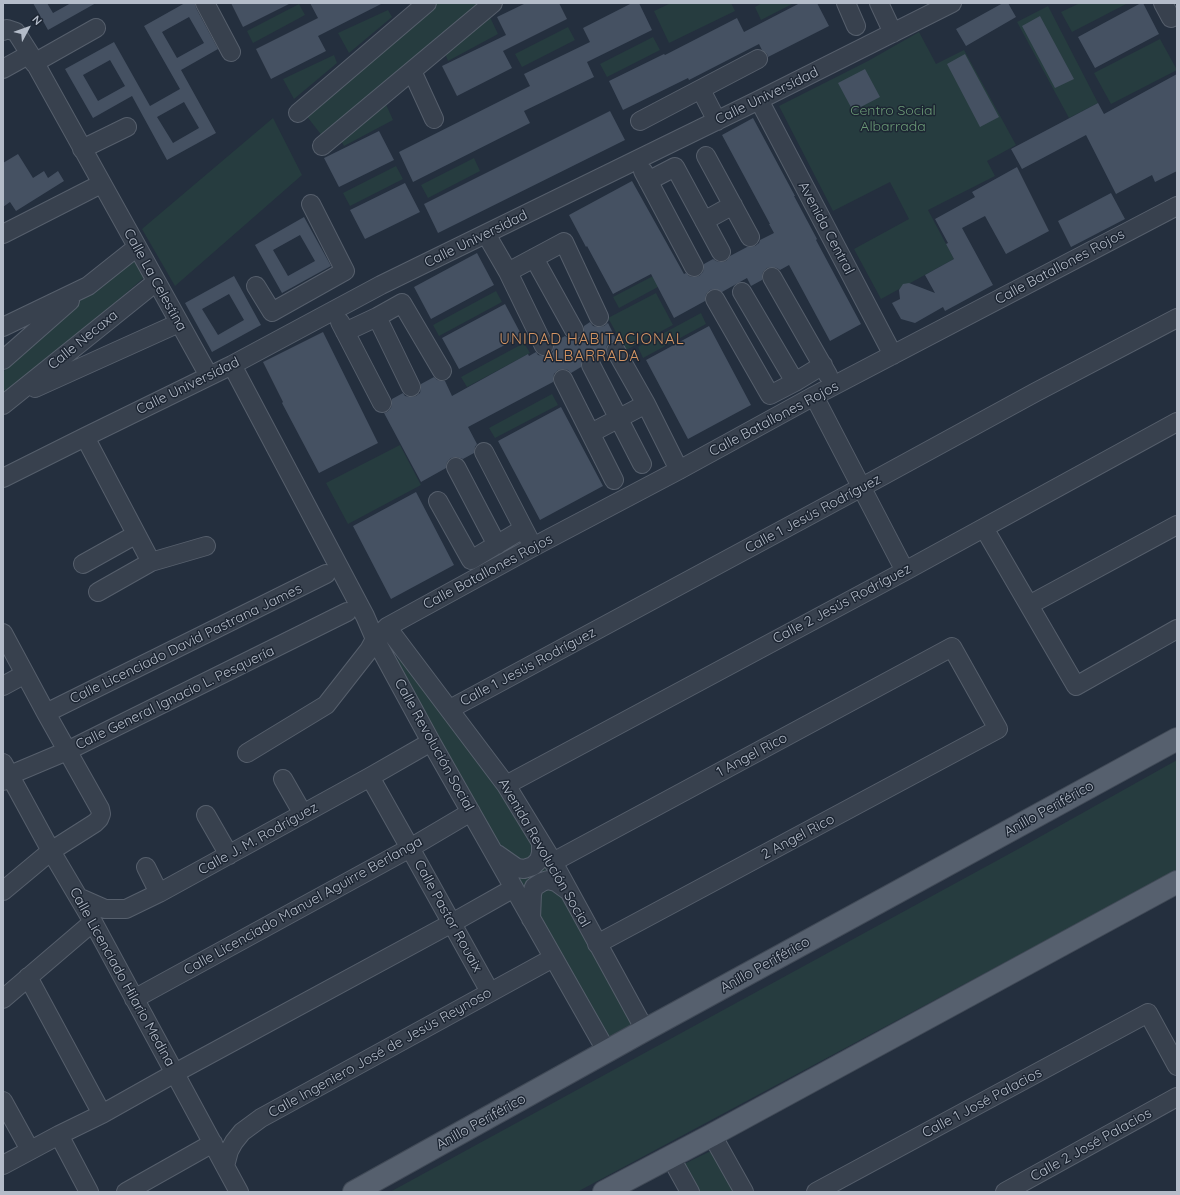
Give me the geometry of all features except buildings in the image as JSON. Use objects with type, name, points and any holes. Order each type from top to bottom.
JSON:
[{"type":"main road","name":"Anillo Periférico","points":[[354,1192],[645,1030],[1177,739]]},
{"type":"main road","points":[[604,1192],[712,1135],[1177,882]]},
{"type":"street","points":[[205,3],[231,52]]},
{"type":"street","points":[[298,113],[427,3]]},
{"type":"street","points":[[322,146],[493,3]]},
{"type":"street","points":[[846,3],[856,26]]},
{"type":"street","points":[[879,3],[893,33]]},
{"type":"street","name":"Calle Universidad","points":[[3,478],[232,365],[381,285],[717,121],[952,3]]},
{"type":"street","points":[[3,69],[32,59],[96,28]]},
{"type":"street","name":"Calle La Celestina","points":[[3,31],[8,29],[16,32],[209,376]]},
{"type":"street","points":[[640,121],[758,59]]},
{"type":"street","points":[[412,71],[434,119]]},
{"type":"street","points":[[701,90],[717,121]]},
{"type":"street","name":"Avenida Central","points":[[759,100],[893,355]]},
{"type":"street","points":[[82,149],[127,127]]},
{"type":"street","points":[[706,156],[750,237]]},
{"type":"street","points":[[637,160],[694,267]]},
{"type":"street","points":[[648,181],[675,167],[721,252]]},
{"type":"street","points":[[3,234],[101,184]]},
{"type":"street","points":[[272,312],[345,271],[311,204]]},
{"type":"street","points":[[704,221],[733,205]]},
{"type":"street","name":"Calle Batallones Rojos","points":[[381,633],[533,547],[679,470],[814,396],[1177,206]]},
{"type":"street","points":[[486,234],[508,272],[544,346]]},
{"type":"street","points":[[508,272],[564,242],[599,317]]},
{"type":"street","points":[[3,360],[88,286],[137,247]]},
{"type":"street","points":[[534,258],[574,330]]},
{"type":"street","points":[[772,277],[834,386]]},
{"type":"street","name":"Calle Necaxa","points":[[7,402],[156,282]]},
{"type":"street","points":[[3,327],[88,286]]},
{"type":"street","points":[[256,286],[285,337]]},
{"type":"street","points":[[742,292],[795,382]]},
{"type":"street","points":[[715,299],[770,395],[823,365]]},
{"type":"street","points":[[345,332],[378,317],[402,303],[442,371]]},
{"type":"street","points":[[334,310],[382,403]]},
{"type":"street","points":[[378,317],[411,388]]},
{"type":"street","name":"Calle 1 Jesús Rodríguez","points":[[450,710],[862,488],[1036,392],[1177,318]]},
{"type":"street","name":"Calle Necaxa","points":[[7,402],[179,322]]},
{"type":"street","points":[[616,351],[646,404],[679,470]]},
{"type":"street","points":[[232,365],[365,616],[381,633],[326,705],[247,752]]},
{"type":"street","points":[[590,365],[642,464]]},
{"type":"street","points":[[563,379],[614,480]]},
{"type":"street","points":[[814,396],[904,571]]},
{"type":"street","points":[[591,433],[646,404]]},
{"type":"street","name":"Calle 2 Jesús Rodríguez","points":[[506,785],[984,528],[1177,422]]},
{"type":"street","points":[[84,437],[150,562]]},
{"type":"street","points":[[484,452],[533,547]]},
{"type":"street","points":[[456,467],[497,545]]},
{"type":"street","points":[[438,501],[471,560],[523,529]]},
{"type":"street","points":[[1029,605],[1177,525]]},
{"type":"street","points":[[984,528],[1076,686],[1177,629]]},
{"type":"street","points":[[83,564],[135,535]]},
{"type":"street","points":[[98,592],[150,562],[206,546]]},
{"type":"street","name":"Calle Licenciado David Pastrana James","points":[[46,713],[326,574]]},
{"type":"street","name":"Calle General Ignacio L. Pesquería","points":[[5,773],[67,751],[346,612]]},
{"type":"street","name":"Avenida Revolución Social","points":[[381,633],[450,710],[506,785],[552,862],[645,1030]]},
{"type":"street","name":"Calle Revolución Social","points":[[381,633],[431,742],[606,1052]]},
{"type":"street","points":[[3,634],[100,809],[101,814],[95,823],[52,851],[3,892]]},
{"type":"street","name":"2 Angel Rico","points":[[597,944],[998,729],[952,647]]},
{"type":"street","name":"1 Angel Rico","points":[[552,862],[952,647]]},
{"type":"street","points":[[3,686],[25,674]]},
{"type":"street","name":"Calle J. M. Rodríguez","points":[[80,898],[105,909],[126,908],[159,893],[431,742]]},
{"type":"street","name":"Calle Licenciado Hilario Medina","points":[[5,773],[80,898],[239,1192]]},
{"type":"street","name":"Calle Pastor Rouaix","points":[[370,777],[490,992]]},
{"type":"street","points":[[283,779],[303,814]]},
{"type":"street","name":"Calle Licenciado Manuel Aguirre Berlanga","points":[[134,999],[410,848],[470,812]]},
{"type":"street","points":[[206,815],[229,854]]},
{"type":"street","name":"Calle Revolución Social","points":[[493,851],[517,868],[524,869],[533,866],[539,860],[541,843]]},
{"type":"street","points":[[146,867],[159,893]]},
{"type":"street","name":"Calle Revolución Social","points":[[532,919],[532,894],[534,887],[548,880],[556,882],[567,890]]},
{"type":"street","points":[[3,1165],[58,1135],[102,1114],[514,888]]},
{"type":"street","points":[[3,999],[93,922]]},
{"type":"street","name":"Calle Ingeniero José de Jesús Reynoso","points":[[225,1166],[229,1151],[234,1142],[242,1132],[260,1118],[553,958]]},
{"type":"street","points":[[28,978],[102,1114]]},
{"type":"street","name":"Calle 1 José Palacios","points":[[816,1192],[1148,1013],[1177,1066]]},
{"type":"street","name":"Calle 2 José Palacios","points":[[1005,1192],[1177,1097]]},
{"type":"street","points":[[3,1101],[30,1150]]},
{"type":"street","points":[[58,1135],[89,1192]]},
{"type":"street","points":[[712,1135],[744,1192]]},
{"type":"street","points":[[126,1192],[213,1144]]},
{"type":"street","points":[[670,1156],[690,1192]]},
{"type":"green space","points":[[435,3],[483,3],[323,137],[305,114]]},
{"type":"green space","points":[[671,3],[731,3],[735,11],[669,43],[654,11]]},
{"type":"green space","points":[[762,3],[794,3],[761,20],[755,7]]},
{"type":"green space","points":[[1080,3],[1128,3],[1072,32],[1061,12]]},
{"type":"green space","points":[[299,4],[305,15],[253,43],[247,31]]},
{"type":"green space","points":[[1048,6],[1098,103],[1069,118],[1017,22]]},
{"type":"green space","points":[[388,10],[392,17],[349,53],[338,33]]},
{"type":"green space","points":[[488,13],[498,34],[448,61],[445,53]]},
{"type":"green space","points":[[568,27],[575,40],[522,67],[515,54]]},
{"type":"green space","name":"Centro Social Albarrada","points":[[919,32],[936,64],[964,50],[1016,145],[987,161],[995,176],[928,210],[954,259],[881,299],[854,249],[909,219],[890,182],[833,211],[779,106],[868,61]]},
{"type":"green space","points":[[653,37],[660,50],[607,77],[600,64]]},
{"type":"green space","points":[[1160,39],[1177,70],[1111,104],[1094,73]]},
{"type":"green space","points":[[334,55],[337,63],[294,99],[283,79]]},
{"type":"green space","points":[[384,100],[393,120],[344,146],[340,139]]},
{"type":"green space","points":[[273,118],[302,175],[175,286],[142,229]]},
{"type":"green space","points":[[474,158],[480,171],[428,198],[421,185]]},
{"type":"green space","points":[[396,166],[403,179],[350,206],[343,193]]},
{"type":"green space","points":[[137,256],[148,274],[3,401],[3,372],[78,302]]},
{"type":"green space","points":[[676,264],[682,274],[619,308],[613,297]]},
{"type":"green space","points":[[496,291],[502,302],[439,336],[433,325]]},
{"type":"green space","points":[[656,293],[673,325],[626,350],[608,318]]},
{"type":"green space","points":[[701,313],[706,324],[643,358],[638,347]]},
{"type":"green space","points":[[524,343],[530,353],[467,387],[461,377]]},
{"type":"green space","points":[[552,394],[558,405],[495,438],[489,428]]},
{"type":"green space","points":[[400,445],[421,485],[348,524],[326,483]]},
{"type":"green space","points":[[389,651],[454,709],[645,1020],[610,1041]]},
{"type":"green space","points":[[1177,760],[1177,870],[577,1192],[390,1192],[1020,848]]},
{"type":"green space","points":[[717,1148],[742,1192],[698,1192],[682,1165]]},
{"type":"district","name":"UNIDAD HABITACIONAL ALBARRADA","points":[[592,348]]}]
